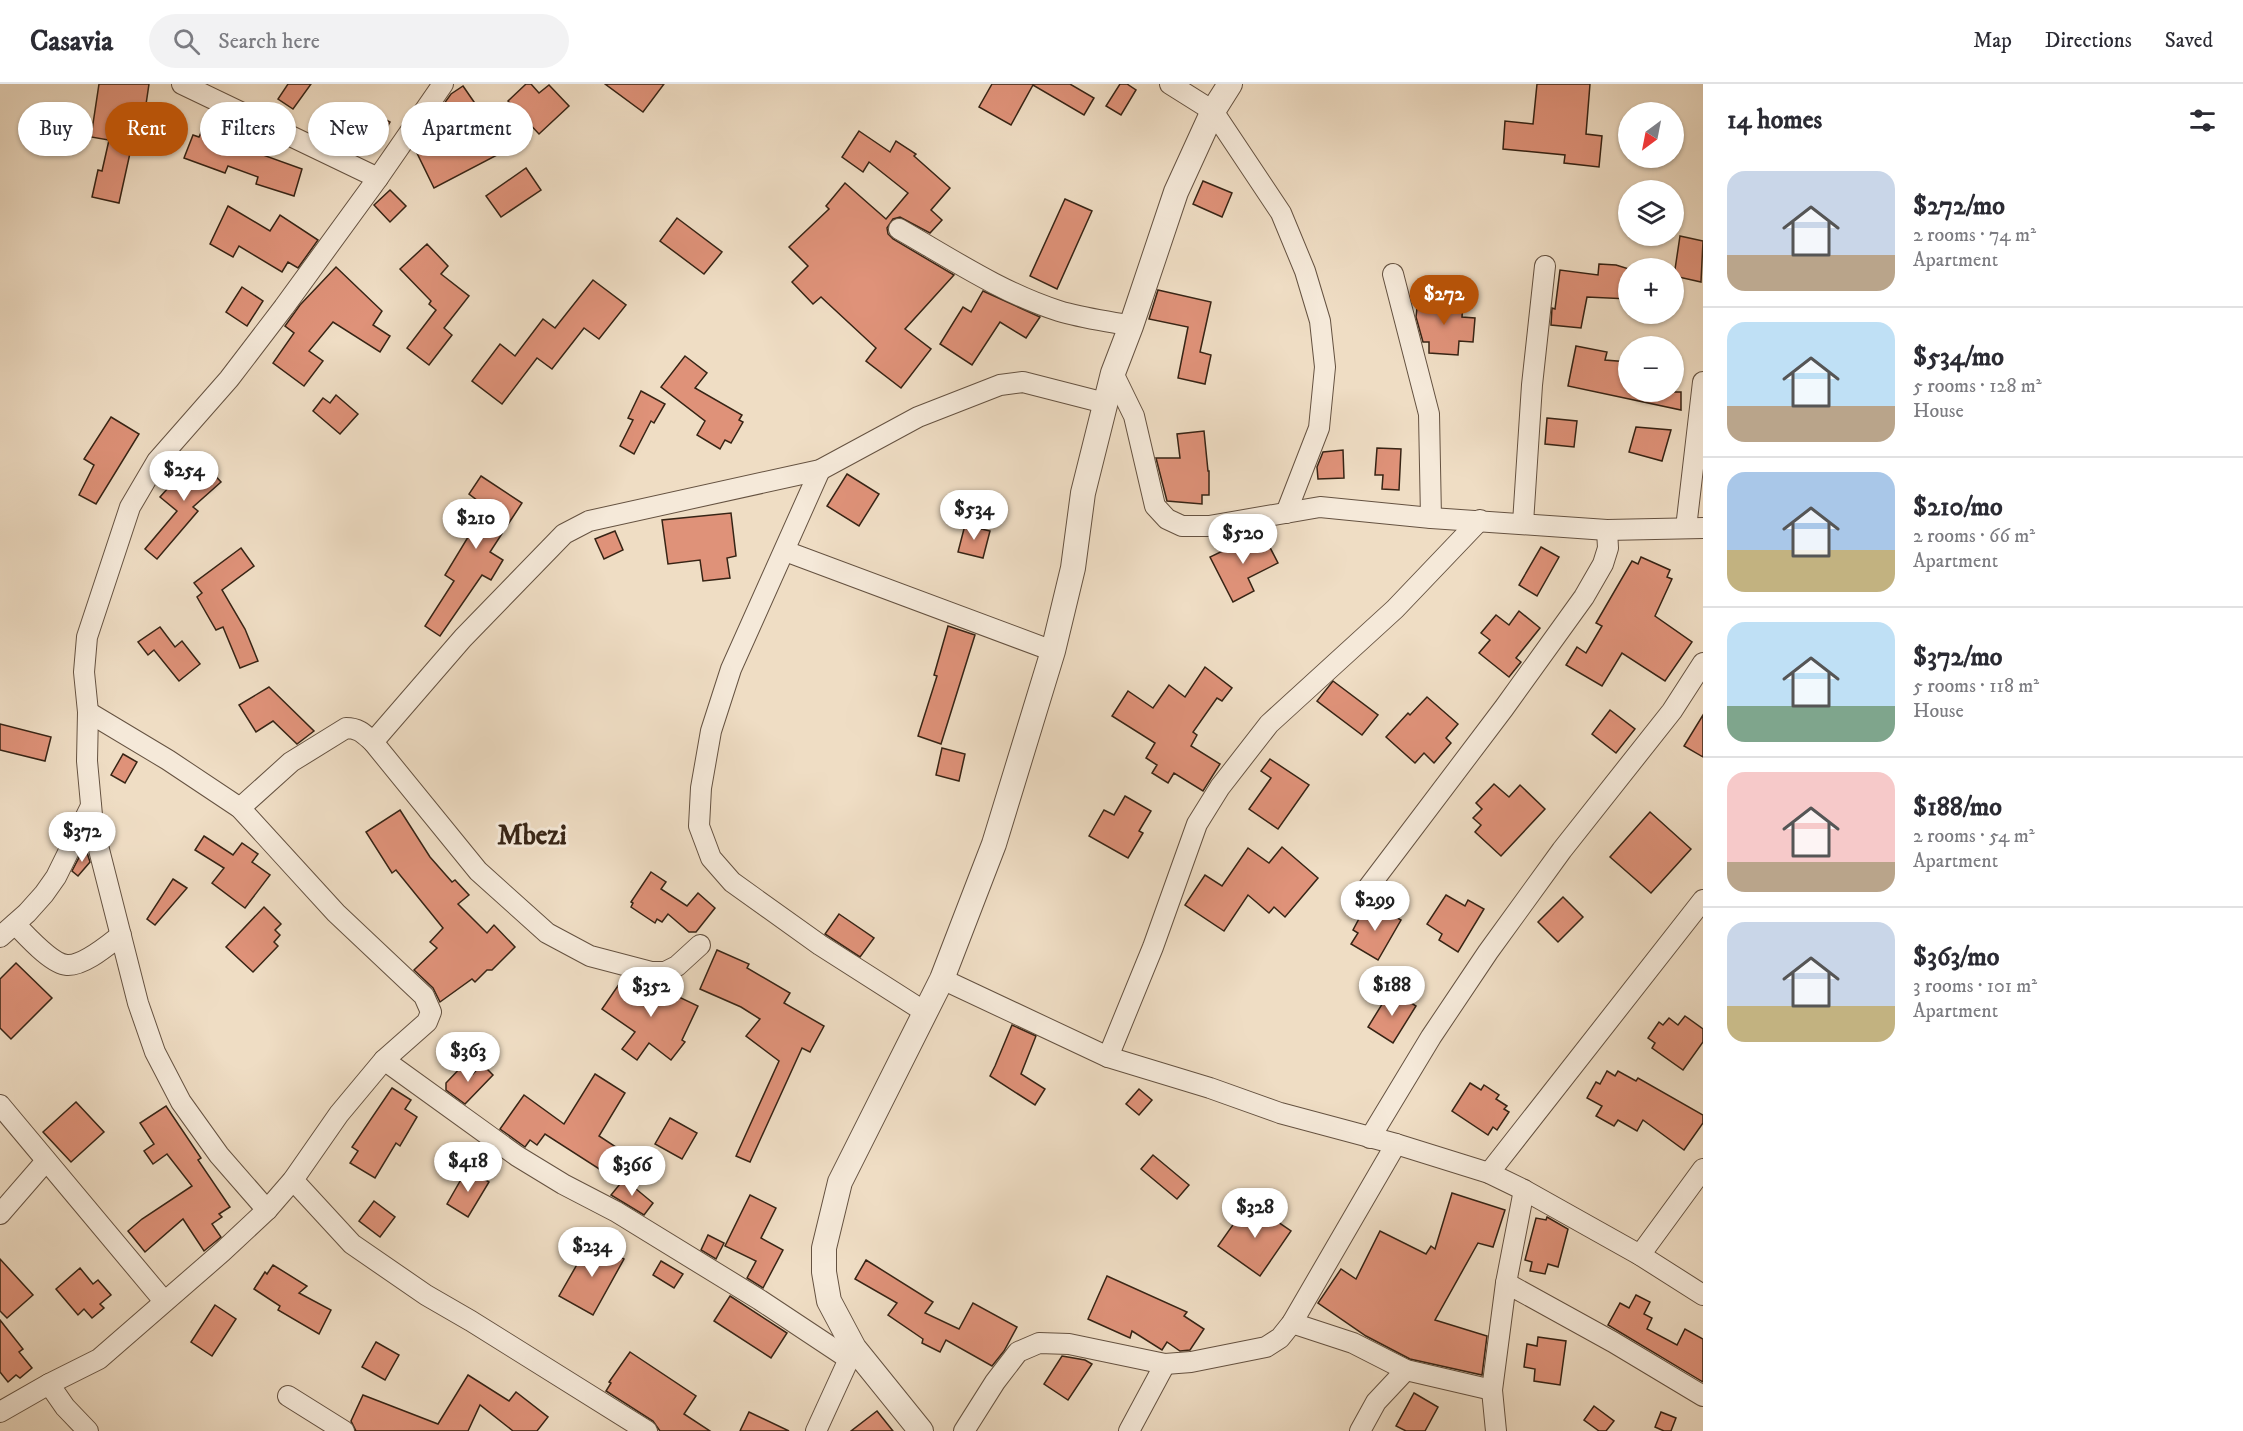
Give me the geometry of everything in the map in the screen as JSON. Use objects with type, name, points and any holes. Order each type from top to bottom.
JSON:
[{"type":"street","points":[[182,84],[378,178]]},
{"type":"street","points":[[267,1210],[219,1155],[181,1102],[155,1052],[138,1003],[93,826],[87,761],[88,712],[84,672],[87,637],[130,507],[157,461],[243,361],[378,178],[442,84]]},
{"type":"street","points":[[1170,84],[1213,111],[1281,213],[1305,271],[1320,321],[1324,367],[1319,428],[1286,513]]},
{"type":"street","points":[[816,1431],[852,1354],[829,1301],[824,1272],[824,1248],[840,1182],[942,979],[994,844],[1053,651],[1073,568],[1083,493],[1113,373],[1131,327],[1176,192],[1213,111],[1230,84]]},
{"type":"street","points":[[899,229],[1017,294],[1059,311],[1131,327]]},
{"type":"street","points":[[1523,524],[1532,385],[1545,266]]},
{"type":"street","points":[[1393,274],[1429,414],[1431,518]]},
{"type":"street","points":[[1113,373],[1134,416],[1155,506],[1167,519],[1182,526],[1209,526],[1320,507],[1431,518],[1607,530],[1695,528],[1703,381]]},
{"type":"street","points":[[373,742],[463,638],[564,534],[578,525],[820,470],[918,417],[1000,385],[1023,382],[1105,403]]},
{"type":"street","points":[[820,470],[731,669],[711,730],[701,789],[699,826],[711,858],[732,882],[819,945],[925,1012]]},
{"type":"street","points":[[1108,1057],[1153,947],[1197,824],[1220,787],[1269,724],[1395,609],[1480,520]]},
{"type":"street","points":[[1355,905],[1504,708],[1584,597],[1603,564],[1608,548],[1607,530]]},
{"type":"street","points":[[785,551],[1053,651]]},
{"type":"street","points":[[1370,1138],[1431,1037],[1488,952],[1562,850],[1672,711],[1703,663]]},
{"type":"street","points":[[0,1412],[99,1359],[164,1300],[222,1252],[267,1210],[293,1179],[339,1114],[384,1060],[427,1022],[430,1012],[424,996],[336,913],[240,808],[168,760],[88,712]]},
{"type":"street","points":[[240,808],[291,762],[346,728],[360,730],[373,742],[478,871],[547,933],[590,956],[651,972],[665,972],[677,966],[700,945]]},
{"type":"street","points":[[91,806],[56,877],[44,894],[7,931],[67,965],[84,961],[121,935]]},
{"type":"street","points":[[1488,1173],[1703,900]]},
{"type":"street","points":[[942,979],[1108,1057],[1210,1088],[1280,1113],[1396,1144],[1488,1173],[1524,1190],[1640,1255],[1703,1295]]},
{"type":"street","points":[[384,1060],[517,1156],[624,1217],[852,1354],[921,1431]]},
{"type":"street","points":[[0,1105],[164,1300]]},
{"type":"street","points":[[964,1431],[995,1382],[1018,1352],[1039,1344],[1069,1344],[1165,1364],[1191,1362],[1266,1347],[1280,1338],[1292,1323],[1396,1144]]},
{"type":"street","points":[[0,1214],[46,1161]]},
{"type":"street","points":[[1640,1255],[1703,1169]]},
{"type":"street","points":[[293,1179],[352,1244],[426,1295],[646,1431]]},
{"type":"street","points":[[1496,1431],[1491,1390],[1506,1283],[1524,1190]]},
{"type":"street","points":[[1506,1283],[1613,1342],[1703,1396]]},
{"type":"street","points":[[1292,1323],[1353,1343],[1406,1370],[1491,1390]]},
{"type":"street","points":[[1128,1431],[1165,1364]]},
{"type":"street","points":[[1360,1431],[1376,1402],[1406,1370]]},
{"type":"street","points":[[49,1384],[65,1407],[88,1431]]},
{"type":"street","points":[[288,1396],[344,1431]]},
{"type":"building","points":[[99,84],[149,84],[146,102],[105,102],[105,139],[93,137]]},
{"type":"building","points":[[288,84],[311,84],[296,105],[296,102],[282,102],[278,99]]},
{"type":"building","points":[[526,84],[531,84],[539,93],[549,85],[569,106],[539,134],[533,128],[533,102],[508,101]]},
{"type":"building","points":[[605,84],[664,84],[643,112]]},
{"type":"building","points":[[992,84],[1070,84],[1094,98],[1084,115],[1033,85],[1011,125],[979,107]]},
{"type":"building","points":[[1120,84],[1127,84],[1136,90],[1121,115],[1106,106]]},
{"type":"building","points":[[1537,84],[1590,84],[1586,134],[1602,136],[1599,167],[1564,163],[1565,155],[1503,149],[1505,121],[1533,124]]},
{"type":"building","points":[[463,86],[474,102],[445,102],[451,94]]},
{"type":"building","points":[[859,131],[890,152],[896,141],[916,154],[914,156],[950,188],[931,210],[942,220],[930,233],[900,217],[893,219],[887,228],[888,234],[893,239],[954,275],[905,329],[931,349],[901,388],[866,361],[876,348],[821,297],[813,304],[792,282],[808,266],[789,247],[829,209],[826,206],[845,183],[886,219],[908,193],[869,162],[863,172],[842,157]]},
{"type":"building","points":[[193,135],[199,137],[200,135],[200,156],[266,156],[302,169],[294,196],[256,184],[258,177],[228,166],[225,173],[184,158],[188,156],[188,148]]},
{"type":"building","points":[[105,156],[129,156],[119,203],[92,197],[98,170],[102,171]]},
{"type":"building","points":[[418,156],[495,156],[434,188]]},
{"type":"building","points":[[526,168],[541,190],[501,217],[486,196]]},
{"type":"building","points":[[1203,181],[1232,193],[1222,217],[1193,204]]},
{"type":"building","points":[[390,190],[406,206],[390,222],[374,205]]},
{"type":"building","points":[[1065,199],[1092,211],[1057,289],[1030,276]]},
{"type":"building","points":[[228,206],[270,231],[280,215],[318,240],[298,268],[288,262],[282,272],[239,246],[233,257],[210,244]]},
{"type":"building","points":[[677,218],[722,252],[704,274],[660,241]]},
{"type":"building","points":[[1684,237],[1703,241],[1701,282],[1684,278],[1684,258],[1677,258],[1678,246],[1684,246]]},
{"type":"building","points":[[427,244],[448,266],[441,274],[469,296],[444,328],[452,335],[429,365],[407,348],[436,310],[429,304],[431,301],[400,269]]},
{"type":"building","points":[[1599,264],[1618,266],[1618,298],[1587,297],[1581,328],[1551,325],[1560,270],[1598,275]]},
{"type":"building","points":[[336,267],[382,311],[373,325],[390,336],[380,352],[333,322],[309,351],[323,361],[304,386],[273,363],[294,333],[285,326],[300,305]]},
{"type":"building","points":[[593,280],[626,305],[599,339],[584,328],[552,369],[537,358],[502,404],[472,381],[500,344],[515,356],[543,319],[555,328]]},
{"type":"building","points":[[242,287],[263,301],[247,326],[226,312]]},
{"type":"building","points":[[1158,290],[1211,302],[1200,352],[1211,355],[1205,384],[1178,378],[1188,327],[1149,319]]},
{"type":"building","points":[[983,291],[1040,317],[1026,338],[1000,322],[972,365],[940,344],[963,307],[971,312]]},
{"type":"building","points":[[1418,299],[1463,303],[1462,317],[1475,318],[1473,342],[1459,341],[1458,355],[1429,353],[1429,342],[1423,342],[1416,317]]},
{"type":"building","points":[[1576,346],[1607,352],[1605,360],[1618,361],[1618,397],[1568,386]]},
{"type":"building","points":[[685,356],[707,373],[695,388],[742,415],[739,420],[743,422],[731,443],[725,440],[720,449],[697,435],[705,421],[661,387]]},
{"type":"building","points":[[641,391],[665,404],[654,423],[651,421],[634,454],[620,446],[633,420],[628,418]]},
{"type":"building","points":[[336,395],[358,414],[340,434],[313,411],[323,398],[330,403]]},
{"type":"building","points":[[1643,402],[1681,402],[1681,410]]},
{"type":"building","points":[[111,417],[139,434],[96,504],[79,495],[94,465],[84,459]]},
{"type":"building","points":[[1547,418],[1577,421],[1574,447],[1545,444]]},
{"type":"building","points":[[1636,427],[1671,430],[1662,461],[1629,452]]},
{"type":"building","points":[[1204,431],[1209,471],[1209,495],[1202,495],[1202,504],[1167,501],[1156,458],[1180,458],[1177,434]]},
{"type":"building","points":[[1377,448],[1401,449],[1399,490],[1382,489],[1383,475],[1375,475]]},
{"type":"building","points":[[1343,450],[1344,478],[1318,479],[1317,467],[1323,452]]},
{"type":"building","points":[[197,456],[221,482],[193,507],[198,511],[157,559],[145,549],[177,511],[160,497]]},
{"type":"building","points":[[847,474],[879,494],[859,526],[827,506]]},
{"type":"building","points":[[481,476],[522,503],[490,552],[503,560],[491,580],[482,575],[440,636],[425,626],[454,581],[445,575],[476,524],[467,518],[478,501],[469,494]]},
{"type":"building","points":[[731,513],[736,556],[727,558],[730,578],[703,581],[700,560],[668,564],[662,520]]},
{"type":"building","points":[[965,525],[990,531],[983,558],[958,552]]},
{"type":"building","points":[[615,531],[623,550],[604,559],[595,539]]},
{"type":"building","points":[[1262,532],[1278,563],[1248,578],[1254,591],[1233,602],[1210,557]]},
{"type":"building","points":[[1541,547],[1559,557],[1537,596],[1519,585]]},
{"type":"building","points":[[241,548],[254,566],[222,590],[245,629],[258,661],[240,668],[223,627],[216,630],[197,597],[202,593],[194,583]]},
{"type":"building","points":[[1641,557],[1670,570],[1667,577],[1672,579],[1655,616],[1692,642],[1665,681],[1622,653],[1602,686],[1566,665],[1577,647],[1586,653],[1602,626],[1596,623],[1632,561],[1638,564]]},
{"type":"building","points":[[1519,611],[1540,628],[1516,658],[1521,662],[1509,677],[1479,653],[1490,640],[1481,633],[1496,615],[1509,625]]},
{"type":"building","points":[[948,626],[975,635],[941,744],[918,736],[937,676],[934,675]]},
{"type":"building","points":[[160,627],[175,647],[182,641],[200,664],[179,681],[154,650],[148,655],[138,642]]},
{"type":"building","points":[[1205,667],[1232,688],[1222,701],[1217,698],[1193,732],[1197,735],[1191,746],[1220,764],[1203,791],[1174,773],[1168,783],[1152,773],[1157,765],[1146,758],[1155,743],[1112,716],[1128,691],[1153,708],[1169,685],[1185,697]]},
{"type":"building","points":[[1333,681],[1378,715],[1362,735],[1317,701]]},
{"type":"building","points":[[269,687],[314,731],[297,744],[273,721],[256,732],[239,705]]},
{"type":"building","points":[[1427,697],[1458,724],[1446,738],[1451,743],[1434,763],[1424,753],[1415,763],[1386,737],[1408,713],[1410,715]]},
{"type":"building","points":[[1610,710],[1635,729],[1616,753],[1592,734]]},
{"type":"building","points":[[1703,715],[1703,757],[1684,746]]},
{"type":"building","points":[[0,724],[51,737],[45,761],[0,750]]},
{"type":"building","points":[[942,748],[965,754],[959,781],[936,775]]},
{"type":"building","points":[[123,754],[137,762],[125,783],[111,775]]},
{"type":"building","points":[[1270,759],[1309,785],[1278,829],[1249,809],[1271,778],[1261,771]]},
{"type":"building","points":[[1494,784],[1509,797],[1520,785],[1545,809],[1501,856],[1475,832],[1481,825],[1473,818],[1482,809],[1476,803]]},
{"type":"building","points":[[1125,796],[1151,811],[1139,831],[1143,833],[1128,858],[1089,836],[1104,810],[1114,815]]},
{"type":"building","points":[[400,810],[430,857],[452,882],[455,880],[469,895],[458,904],[487,933],[494,925],[515,947],[492,970],[487,970],[475,982],[472,979],[440,1002],[433,988],[414,970],[437,948],[430,942],[443,928],[396,870],[392,873],[366,832]]},
{"type":"building","points":[[1650,812],[1691,849],[1651,893],[1610,857]]},
{"type":"building","points":[[204,836],[233,855],[242,843],[258,854],[252,862],[270,875],[245,908],[212,883],[224,868],[195,850]]},
{"type":"building","points":[[85,846],[90,862],[78,876],[72,871]]},
{"type":"building","points":[[1282,847],[1318,878],[1285,917],[1274,907],[1269,913],[1248,895],[1224,931],[1185,905],[1205,875],[1222,886],[1248,848],[1269,863]]},
{"type":"building","points":[[651,872],[666,882],[661,889],[687,906],[698,893],[715,908],[696,932],[689,932],[668,914],[662,922],[657,919],[655,923],[631,907],[633,903],[631,902]]},
{"type":"building","points":[[173,879],[187,888],[155,925],[147,919]]},
{"type":"building","points":[[1446,895],[1465,906],[1468,900],[1484,909],[1458,952],[1439,940],[1442,934],[1427,924]]},
{"type":"building","points":[[1563,897],[1583,917],[1558,942],[1538,922]]},
{"type":"building","points":[[1377,906],[1401,920],[1378,960],[1351,944],[1358,933],[1353,930],[1361,915],[1365,912],[1371,916]]},
{"type":"building","points":[[264,907],[281,924],[275,930],[280,935],[274,942],[278,946],[253,972],[226,947]]},
{"type":"building","points":[[839,914],[874,938],[860,957],[825,934]]},
{"type":"building","points":[[717,950],[749,964],[747,968],[790,993],[784,1003],[824,1026],[810,1052],[802,1048],[750,1162],[736,1156],[779,1061],[746,1036],[760,1019],[741,1007],[700,989]]},
{"type":"building","points":[[16,963],[52,998],[11,1039],[0,1028],[0,979]]},
{"type":"building","points":[[624,977],[654,996],[658,987],[698,1006],[682,1040],[685,1042],[671,1060],[649,1043],[637,1060],[622,1049],[635,1032],[602,1009]]},
{"type":"building","points":[[1394,992],[1416,1006],[1393,1043],[1368,1027],[1384,1001],[1387,1003]]},
{"type":"building","points":[[1685,1016],[1703,1029],[1703,1042],[1683,1070],[1652,1048],[1655,1043],[1648,1038],[1659,1022],[1663,1025],[1669,1018],[1678,1025]]},
{"type":"building","points":[[1012,1025],[1036,1036],[1021,1074],[1045,1089],[1035,1105],[990,1076]]},
{"type":"building","points":[[482,1064],[493,1075],[465,1104],[446,1090],[446,1083],[463,1065],[473,1074]]},
{"type":"building","points":[[1607,1071],[1615,1076],[1618,1071],[1636,1081],[1638,1078],[1703,1115],[1703,1123],[1684,1150],[1643,1120],[1637,1131],[1618,1120],[1614,1126],[1596,1116],[1602,1106],[1587,1098],[1596,1082],[1600,1084]]},
{"type":"building","points":[[595,1074],[625,1093],[599,1136],[622,1151],[607,1174],[545,1134],[537,1145],[530,1140],[525,1147],[500,1129],[524,1095],[564,1124]]},
{"type":"building","points":[[1470,1083],[1481,1090],[1484,1085],[1499,1095],[1496,1099],[1507,1106],[1504,1109],[1509,1112],[1497,1130],[1493,1127],[1488,1135],[1452,1111]]},
{"type":"building","points":[[392,1088],[411,1100],[405,1109],[417,1117],[400,1146],[396,1143],[375,1178],[350,1163],[358,1151],[352,1147]]},
{"type":"building","points":[[1139,1089],[1152,1100],[1139,1115],[1126,1104]]},
{"type":"building","points":[[76,1102],[104,1132],[71,1162],[43,1132]]},
{"type":"building","points":[[166,1106],[201,1158],[198,1160],[230,1207],[219,1214],[222,1217],[212,1224],[221,1237],[204,1251],[183,1219],[145,1252],[128,1231],[192,1186],[167,1154],[153,1164],[144,1151],[154,1144],[140,1123]]},
{"type":"building","points":[[670,1118],[697,1133],[682,1159],[655,1144]]},
{"type":"building","points":[[1153,1155],[1189,1185],[1177,1199],[1141,1169]]},
{"type":"building","points":[[467,1169],[489,1182],[468,1217],[447,1204]]},
{"type":"building","points":[[624,1179],[653,1203],[644,1215],[611,1195]]},
{"type":"building","points":[[1452,1193],[1505,1210],[1493,1247],[1478,1243],[1435,1320],[1487,1336],[1482,1375],[1410,1359],[1366,1336],[1318,1303],[1341,1269],[1356,1279],[1380,1231],[1426,1254],[1431,1246],[1435,1249]]},
{"type":"building","points":[[750,1195],[776,1208],[761,1238],[783,1250],[763,1288],[747,1278],[756,1261],[725,1246]]},
{"type":"building","points":[[374,1201],[395,1217],[380,1237],[359,1221]]},
{"type":"building","points":[[1249,1202],[1291,1231],[1260,1276],[1218,1246]]},
{"type":"building","points":[[1547,1217],[1568,1229],[1558,1267],[1548,1264],[1545,1274],[1530,1271],[1532,1262],[1525,1260],[1536,1218],[1546,1220]]},
{"type":"building","points":[[708,1235],[724,1243],[716,1259],[701,1250]]},
{"type":"building","points":[[591,1240],[624,1259],[593,1315],[559,1296]]},
{"type":"building","points":[[0,1259],[33,1295],[7,1318],[0,1311]]},
{"type":"building","points":[[866,1260],[933,1302],[925,1313],[959,1329],[973,1303],[1017,1327],[1004,1351],[992,1366],[946,1340],[940,1352],[922,1343],[923,1339],[888,1315],[897,1303],[855,1279]]},
{"type":"building","points":[[661,1261],[683,1274],[674,1288],[653,1275]]},
{"type":"building","points":[[273,1265],[307,1286],[299,1293],[331,1310],[319,1334],[278,1310],[280,1306],[254,1289],[265,1272],[267,1274]]},
{"type":"building","points":[[80,1268],[93,1284],[98,1280],[111,1295],[100,1304],[104,1308],[92,1318],[84,1309],[78,1315],[56,1289]]},
{"type":"building","points":[[1107,1276],[1187,1312],[1184,1316],[1204,1329],[1190,1350],[1180,1351],[1167,1342],[1162,1350],[1132,1331],[1130,1338],[1088,1319]]},
{"type":"building","points":[[1636,1295],[1650,1302],[1644,1314],[1652,1318],[1647,1329],[1677,1345],[1685,1329],[1703,1339],[1703,1382],[1608,1325],[1620,1303],[1629,1308]]},
{"type":"building","points":[[730,1296],[787,1333],[771,1358],[714,1321]]},
{"type":"building","points":[[215,1305],[236,1319],[212,1356],[191,1342]]},
{"type":"building","points":[[0,1320],[23,1349],[19,1352],[32,1368],[20,1378],[16,1375],[8,1382],[0,1372]]},
{"type":"building","points":[[1538,1337],[1566,1341],[1560,1385],[1534,1381],[1535,1369],[1524,1367],[1527,1344],[1537,1346]]},
{"type":"building","points":[[376,1342],[399,1355],[385,1380],[362,1367]]},
{"type":"building","points":[[630,1352],[696,1396],[684,1414],[710,1431],[660,1431],[653,1421],[606,1391],[611,1383],[609,1382]]},
{"type":"building","points":[[1062,1356],[1085,1360],[1092,1364],[1068,1400],[1044,1384]]},
{"type":"building","points":[[468,1375],[509,1401],[516,1392],[548,1417],[537,1431],[513,1431],[480,1405],[468,1431],[356,1431],[351,1421],[363,1395],[438,1424]]},
{"type":"building","points":[[1414,1393],[1438,1407],[1425,1431],[1406,1431],[1396,1426]]},
{"type":"building","points":[[1594,1406],[1614,1421],[1606,1431],[1599,1431],[1584,1420]]},
{"type":"building","points":[[877,1411],[893,1431],[851,1431]]},
{"type":"building","points":[[749,1412],[789,1431],[740,1431]]},
{"type":"building","points":[[1661,1412],[1676,1418],[1671,1431],[1655,1427]]},
{"type":"district","name":"Mbezi","points":[[532,834]]}]
